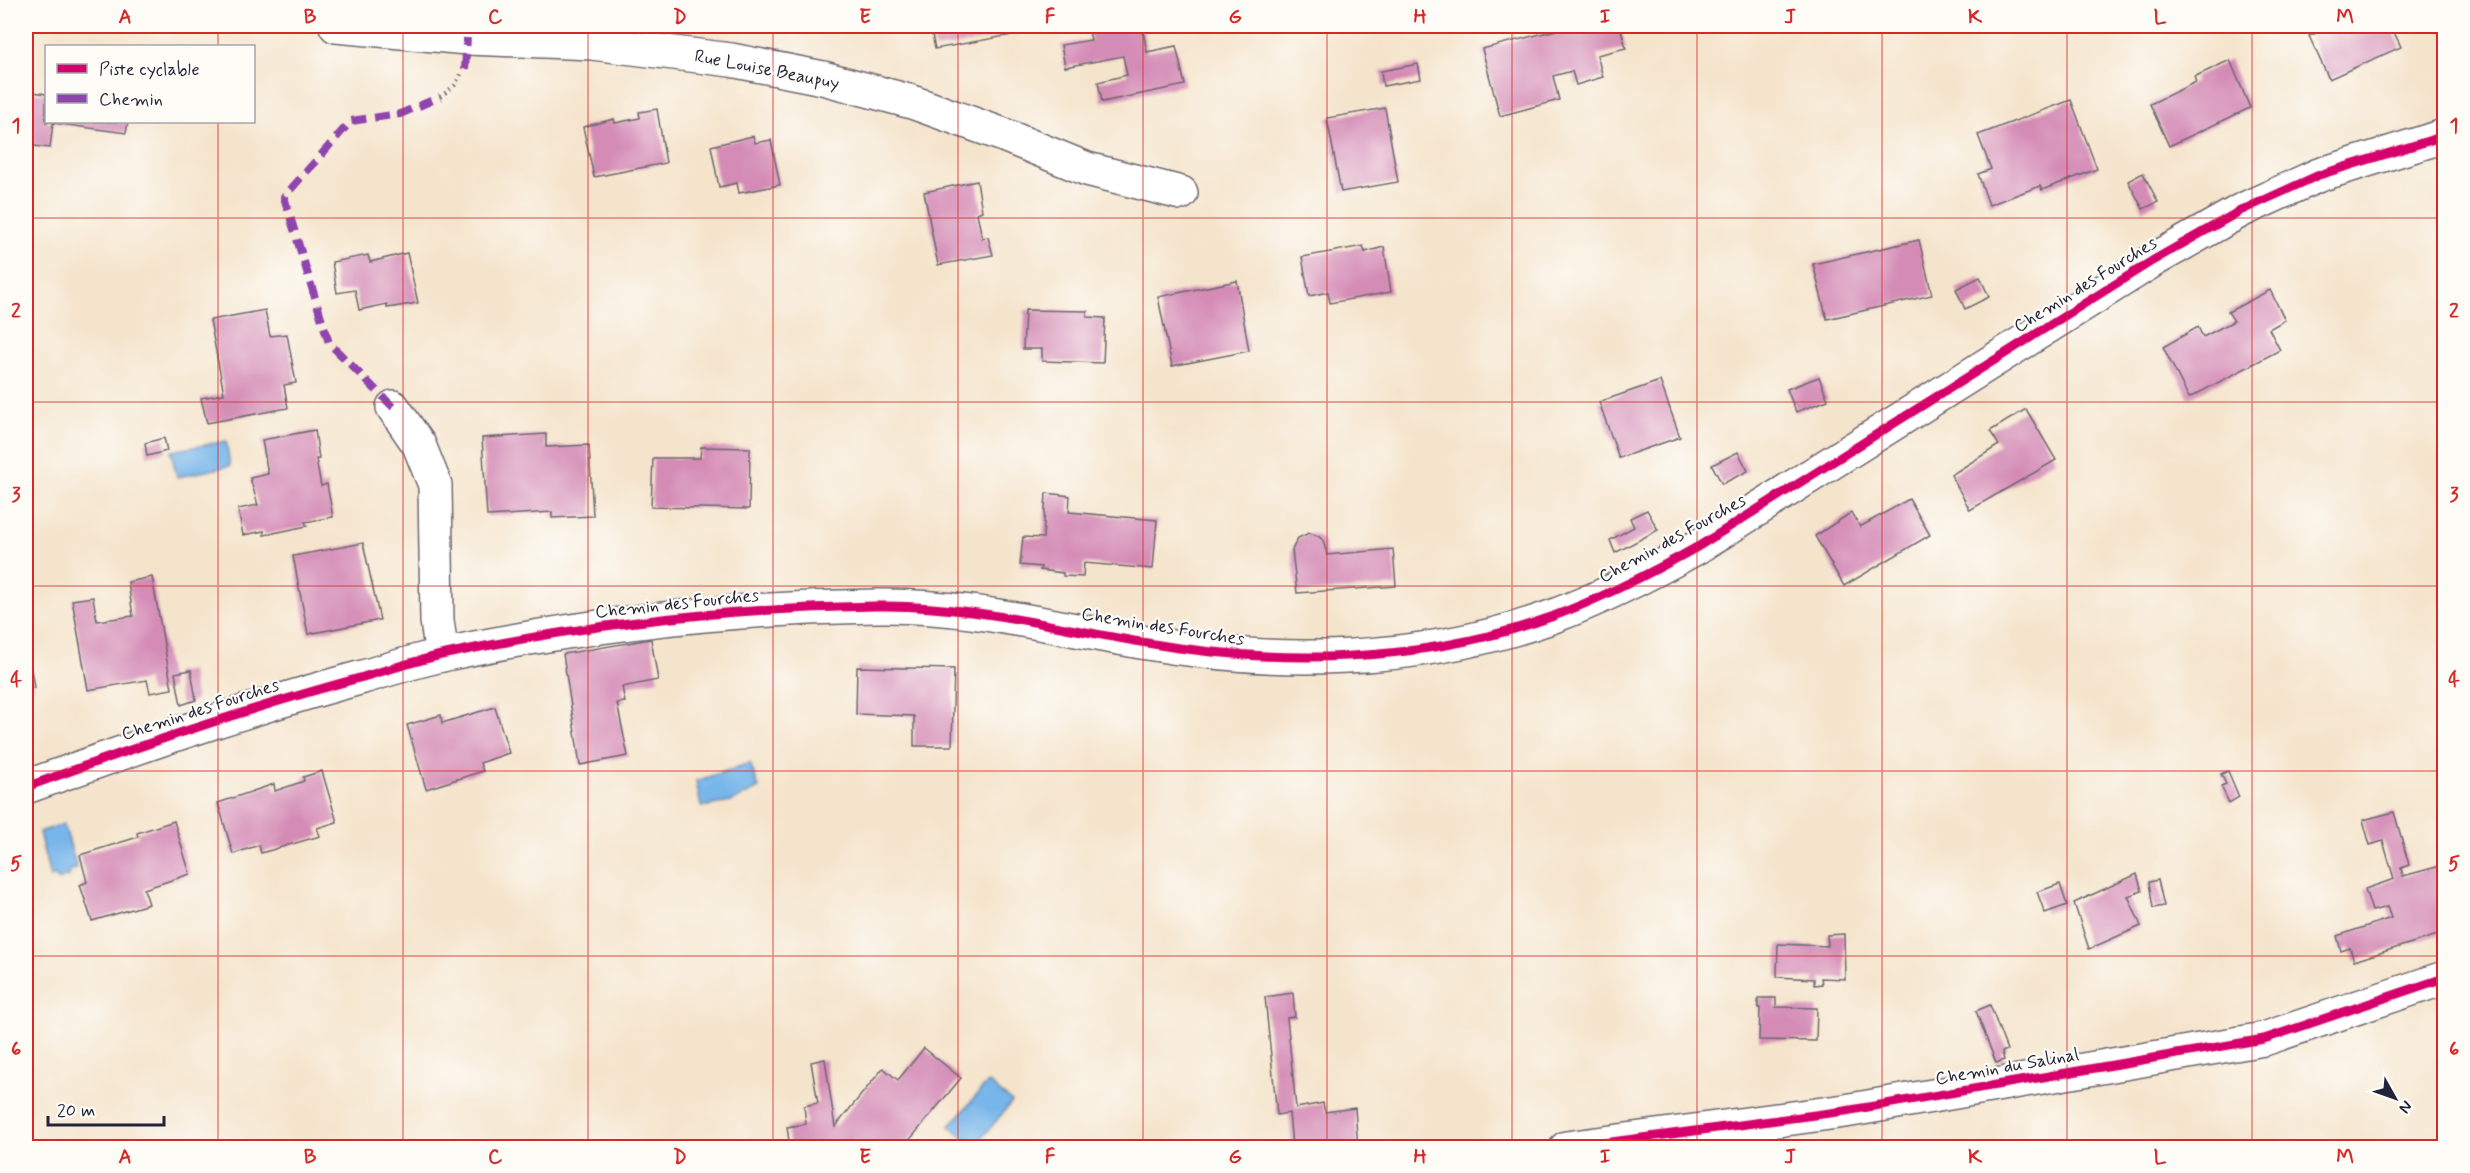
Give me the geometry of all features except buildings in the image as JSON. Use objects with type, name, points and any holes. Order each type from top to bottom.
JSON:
[{"type":"street","name":"Rue Louise Beaupuy","points":[[336,26],[467,38],[592,43],[731,60],[823,78],[912,102],[1001,134],[1087,169],[1181,193]]},
{"type":"street","name":"Chemin des Fourches","points":[[26,787],[167,735],[305,692],[442,655],[548,635],[658,619],[767,610],[878,605],[930,607],[983,612],[1174,648],[1304,658],[1348,656],[1424,647],[1488,635],[1547,618],[1604,596],[1655,571],[1709,540],[2152,261],[2240,211],[2319,175],[2445,136]]},
{"type":"street","points":[[393,407],[419,445],[435,485],[437,621],[442,655]]},
{"type":"street","name":"Chemin du Salinal","points":[[1566,1148],[1845,1111],[2264,1039],[2445,978]]},
{"type":"path","points":[[440,97],[454,85],[465,69]]},
{"type":"water","points":[[226,441],[230,466],[177,477],[171,451]]},
{"type":"water","points":[[750,763],[759,788],[731,802],[701,807],[696,781]]},
{"type":"water","points":[[64,824],[77,869],[69,870],[70,875],[58,880],[55,875],[50,877],[39,832]]},
{"type":"water","points":[[988,1082],[1012,1102],[974,1147],[950,1126]]},
{"type":"marked path","points":[[465,69],[467,38]]},
{"type":"marked path","points":[[393,407],[329,343],[284,197],[351,121],[400,114],[440,97]]},
{"type":"cycle path","points":[[26,787],[235,715],[425,659],[552,634],[713,614],[821,607],[909,606],[1042,623],[1192,650],[1296,657],[1399,652],[1501,633],[1589,602],[1699,546],[2152,261],[2240,211],[2319,175],[2444,136]]},
{"type":"cycle path","points":[[1566,1148],[1845,1111],[2264,1039],[2444,978]]}]
